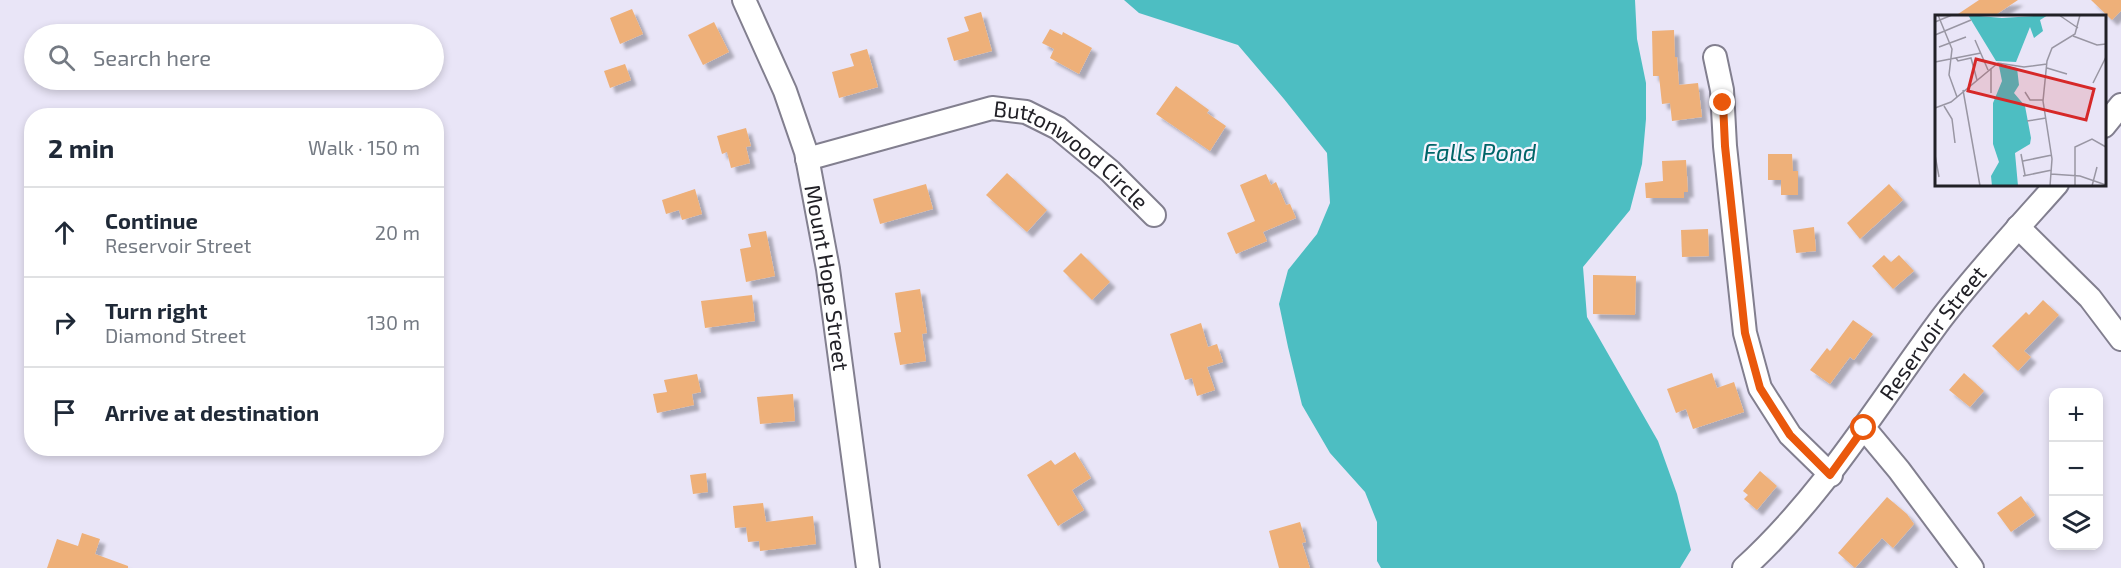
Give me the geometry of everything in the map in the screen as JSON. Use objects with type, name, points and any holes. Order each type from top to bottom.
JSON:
[{"type":"street","name":"Mount Hope Street","points":[[744,0],[785,91],[807,159],[828,269],[868,568]]},
{"type":"street","points":[[1715,57],[1722,90],[1725,146],[1743,322],[1760,388],[1790,435],[1830,475]]},
{"type":"street","points":[[2106,124],[2121,105]]},
{"type":"street","name":"Buttonwood Circle","points":[[807,159],[992,108],[1026,112],[1058,128],[1110,171],[1154,215]]},
{"type":"street","name":"Reservoir Street","points":[[1744,568],[1772,543],[1830,475],[1941,320],[1989,258],[2055,186]]},
{"type":"street","points":[[2018,227],[2090,298],[2121,339]]},
{"type":"street","points":[[1864,428],[1899,470],[1972,568]]},
{"type":"water","name":"Falls Pond","points":[[1124,0],[1635,0],[1637,39],[1646,83],[1642,164],[1630,210],[1583,267],[1587,317],[1658,441],[1677,494],[1691,550],[1680,568],[1381,568],[1377,561],[1377,522],[1365,492],[1330,453],[1302,405],[1279,304],[1288,270],[1317,234],[1330,203],[1327,153],[1238,45],[1139,13]]},
{"type":"building","points":[[1979,0],[2018,0],[1996,15],[1956,15]]},
{"type":"building","points":[[2091,0],[2121,0],[2121,11],[2112,20]]},
{"type":"building","points":[[632,9],[643,34],[620,44],[610,18]]},
{"type":"building","points":[[981,12],[992,51],[954,61],[947,38],[969,31],[964,17]]},
{"type":"building","points":[[714,22],[729,52],[703,65],[688,35]]},
{"type":"building","points":[[1050,29],[1062,35],[1063,32],[1092,48],[1079,74],[1050,58],[1054,49],[1042,43]]},
{"type":"building","points":[[1674,30],[1679,85],[1698,83],[1702,117],[1672,121],[1670,103],[1662,104],[1659,76],[1653,76],[1652,31]]},
{"type":"building","points":[[867,49],[878,87],[839,98],[832,72],[854,66],[850,54]]},
{"type":"building","points":[[625,64],[631,80],[610,88],[604,71]]},
{"type":"building","points":[[1176,86],[1209,110],[1207,113],[1226,126],[1210,151],[1156,114]]},
{"type":"building","points":[[746,128],[751,146],[746,147],[750,163],[731,168],[727,152],[722,154],[717,136]]},
{"type":"building","points":[[1768,154],[1792,154],[1793,171],[1798,171],[1798,195],[1781,195],[1781,180],[1768,180]]},
{"type":"building","points":[[1686,160],[1688,192],[1684,192],[1684,198],[1646,198],[1645,183],[1663,181],[1662,161]]},
{"type":"building","points":[[1007,173],[1047,210],[1027,232],[986,195]]},
{"type":"building","points":[[1266,174],[1271,185],[1276,182],[1286,205],[1290,204],[1296,218],[1263,232],[1267,241],[1236,254],[1227,233],[1255,221],[1240,185]]},
{"type":"building","points":[[926,184],[933,209],[880,224],[873,199]]},
{"type":"building","points":[[1889,184],[1903,200],[1860,239],[1847,223]]},
{"type":"building","points":[[695,189],[702,214],[682,220],[679,210],[666,214],[662,200]]},
{"type":"building","points":[[1814,227],[1816,251],[1796,253],[1793,230]]},
{"type":"building","points":[[1708,229],[1709,256],[1682,257],[1681,230]]},
{"type":"building","points":[[766,231],[775,276],[746,282],[740,249],[751,247],[748,234]]},
{"type":"building","points":[[1081,253],[1110,282],[1092,300],[1063,271]]},
{"type":"building","points":[[1884,255],[1891,262],[1899,255],[1914,271],[1893,289],[1872,266]]},
{"type":"building","points":[[1593,275],[1636,276],[1635,315],[1593,314]]},
{"type":"building","points":[[920,289],[927,333],[922,334],[926,361],[900,365],[894,333],[901,332],[895,293]]},
{"type":"building","points":[[752,295],[755,321],[705,328],[701,301]]},
{"type":"building","points":[[2043,300],[2059,315],[2024,351],[2031,357],[2018,371],[1992,346],[2026,312],[2029,315]]},
{"type":"building","points":[[1853,320],[1873,334],[1854,360],[1850,357],[1830,384],[1810,370],[1827,348],[1830,351]]},
{"type":"building","points":[[1201,323],[1208,347],[1217,344],[1223,362],[1207,367],[1215,390],[1197,396],[1192,378],[1185,380],[1170,334]]},
{"type":"building","points":[[1712,373],[1717,388],[1734,382],[1744,412],[1693,429],[1686,409],[1676,413],[1667,389]]},
{"type":"building","points":[[1964,373],[1984,391],[1970,407],[1949,390]]},
{"type":"building","points":[[697,374],[701,392],[692,394],[694,405],[657,413],[653,394],[667,392],[664,380]]},
{"type":"building","points":[[793,394],[795,421],[760,424],[757,397]]},
{"type":"building","points":[[1075,452],[1091,478],[1072,490],[1084,510],[1058,526],[1027,475],[1051,460],[1055,465]]},
{"type":"building","points":[[1760,471],[1777,486],[1757,510],[1744,499],[1748,495],[1743,491]]},
{"type":"building","points":[[706,473],[708,492],[693,494],[690,475]]},
{"type":"building","points":[[2021,496],[2035,515],[2011,532],[1997,513]]},
{"type":"building","points":[[1887,497],[1907,514],[1914,524],[1893,548],[1882,538],[1855,568],[1838,553]]},
{"type":"building","points":[[763,503],[766,522],[813,516],[816,544],[760,551],[759,541],[748,542],[746,527],[735,528],[733,506]]},
{"type":"building","points":[[1300,522],[1306,542],[1302,543],[1310,568],[1279,568],[1269,531]]},
{"type":"building","points":[[82,533],[100,539],[95,554],[128,566],[128,568],[47,568],[57,539],[78,546]]},
{"type":"route","points":[[1723,103],[1725,146],[1745,333],[1760,388],[1790,435],[1830,475],[1864,428]]}]
